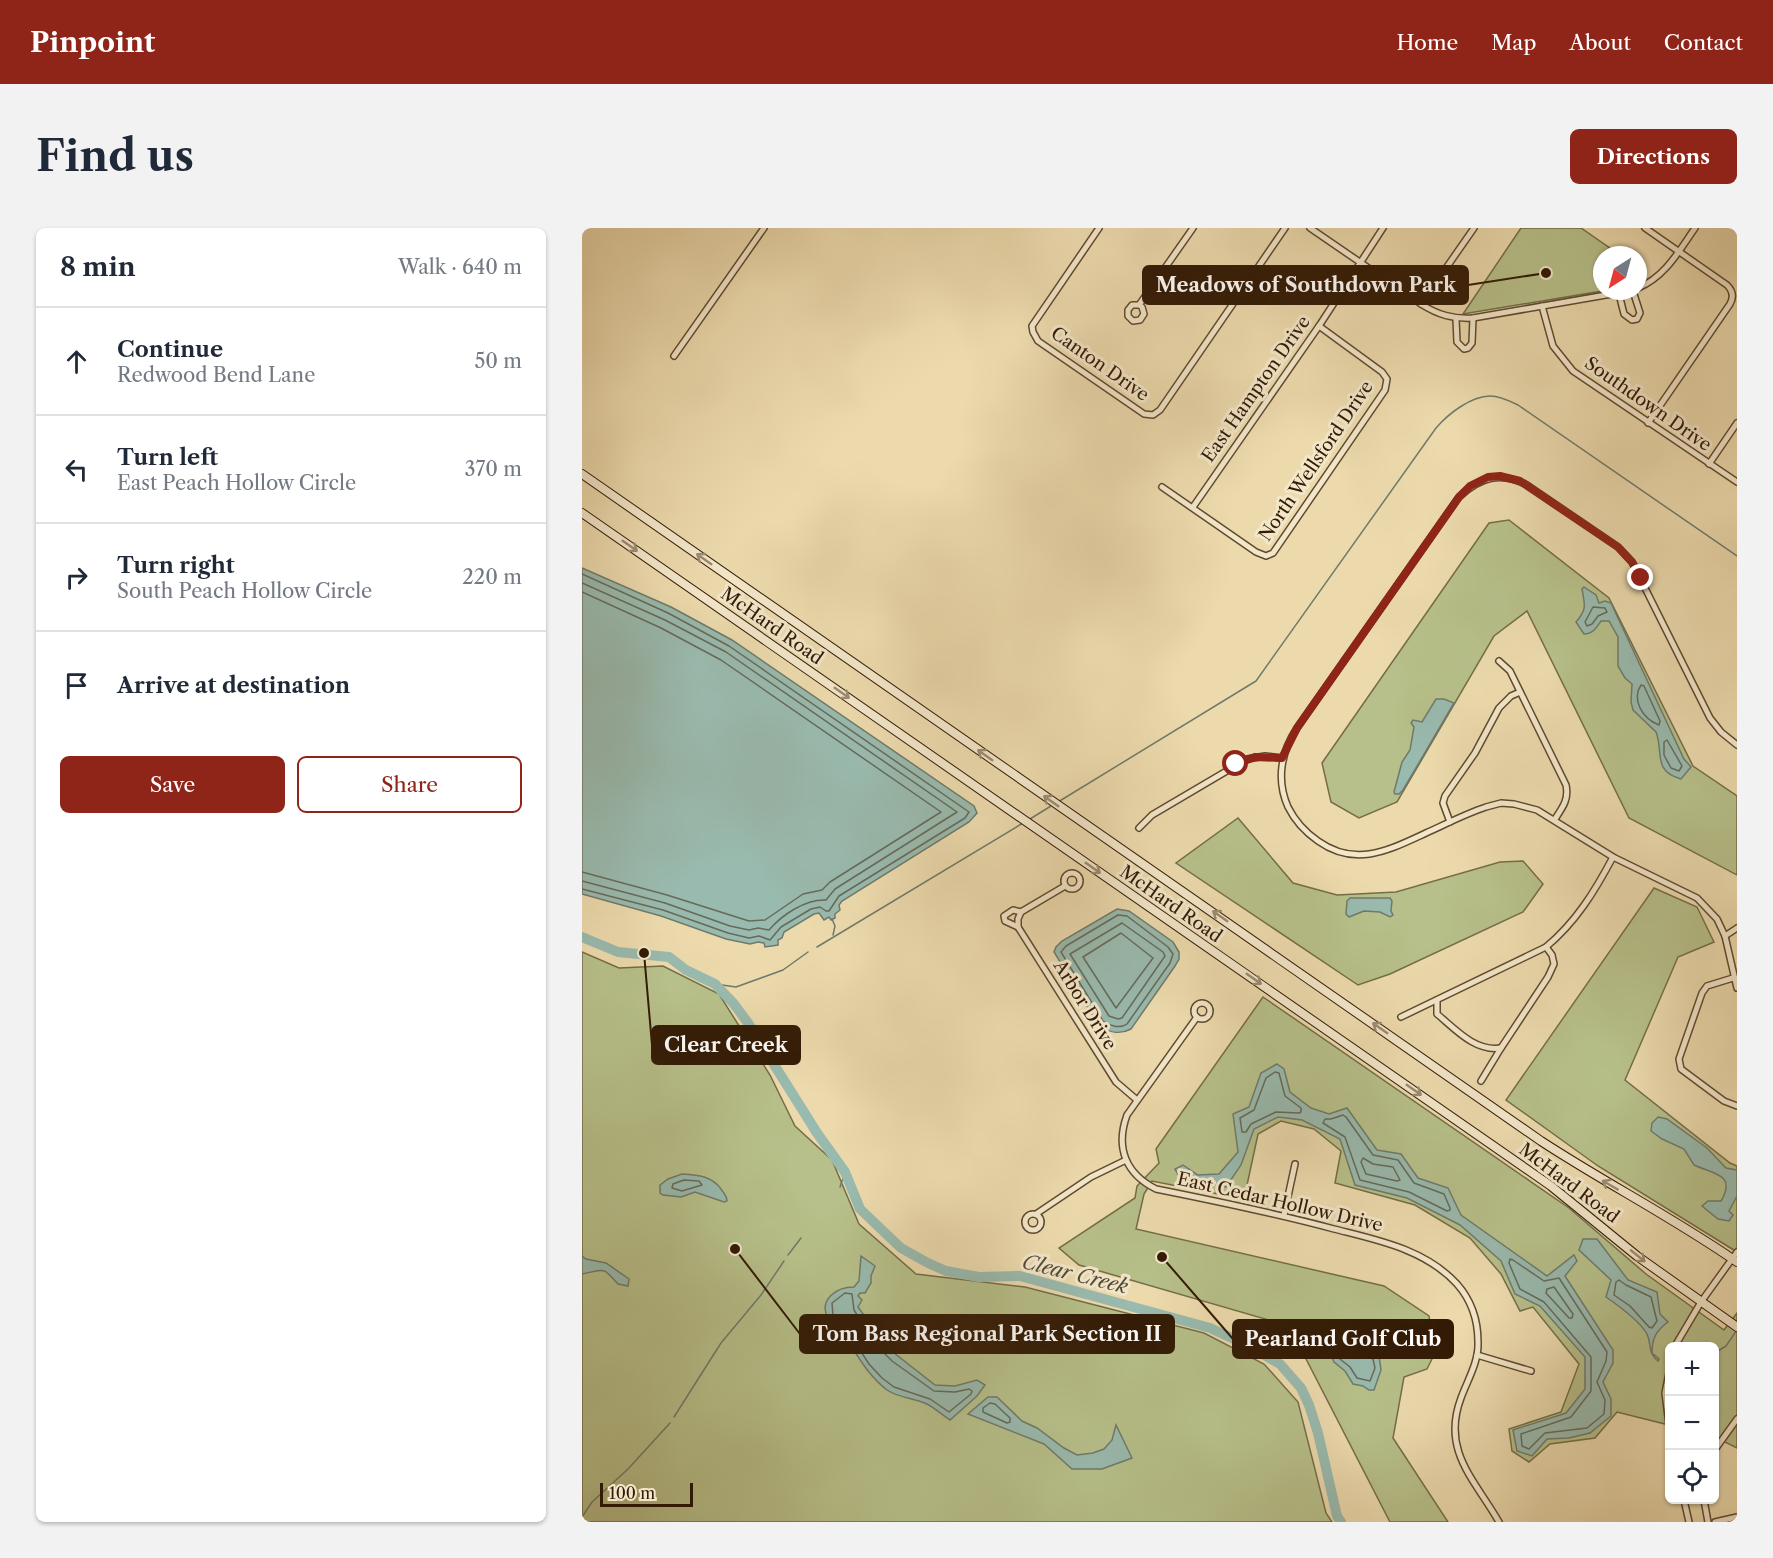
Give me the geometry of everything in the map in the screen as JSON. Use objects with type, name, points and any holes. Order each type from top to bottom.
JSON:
[{"type":"main road","name":"McHard Road","points":[[582,474],[1540,1141],[1735,1258]]},
{"type":"main road","name":"McHard Road","points":[[582,513],[1551,1186],[1637,1256],[1737,1327]]},
{"type":"street","points":[[674,357],[764,228]]},
{"type":"street","name":"Canton Drive","points":[[1099,228],[1032,326],[1033,332],[1038,341],[1144,414],[1153,415],[1160,410],[1285,228]]},
{"type":"street","points":[[1139,305],[1193,228]]},
{"type":"street","points":[[1310,228],[1421,304],[1456,319],[1593,298]]},
{"type":"street","name":"East Hampton Drive","points":[[1193,507],[1319,326],[1383,228]]},
{"type":"street","points":[[1421,304],[1474,228]]},
{"type":"street","points":[[1645,228],[1727,285],[1733,294],[1730,304],[1648,423]]},
{"type":"street","points":[[1647,283],[1657,277],[1695,228]]},
{"type":"street","points":[[1620,300],[1624,314],[1632,320],[1637,319],[1640,313],[1635,300]]},
{"type":"street","name":"Southdown Drive","points":[[1542,306],[1549,337],[1564,362],[1582,378],[1737,482]]},
{"type":"street","points":[[1456,319],[1457,342],[1464,349],[1472,343],[1473,318]]},
{"type":"street","name":"North Wellsford Drive","points":[[1193,507],[1256,552],[1266,556],[1273,553],[1385,390],[1387,379],[1382,372],[1319,326]]},
{"type":"street","points":[[1709,464],[1737,423]]},
{"type":"street","points":[[1737,745],[1721,732],[1705,709],[1641,578],[1626,554],[1527,485],[1510,477],[1488,477],[1470,486],[1459,497],[1297,728],[1282,758],[1282,786],[1291,812],[1305,832],[1333,849],[1352,855],[1382,853],[1450,822],[1501,803],[1525,805],[1555,819],[1613,857],[1697,898],[1717,919],[1725,936],[1737,988]]},
{"type":"street","points":[[1162,488],[1193,507]]},
{"type":"street","points":[[1499,661],[1510,671],[1566,784],[1568,795],[1555,819]]},
{"type":"street","points":[[1450,822],[1443,803],[1445,796],[1475,753],[1499,708],[1510,696],[1520,692]]},
{"type":"street","points":[[1139,828],[1152,815],[1247,759],[1265,756],[1282,758]]},
{"type":"street","points":[[1401,1017],[1546,946],[1564,931],[1582,910],[1613,857]]},
{"type":"street","points":[[1018,927],[1021,912],[1065,886]]},
{"type":"street","name":"Arbor Drive","points":[[1021,912],[1013,910],[1004,916],[1005,921],[1018,927],[1116,1082],[1137,1100]]},
{"type":"street","points":[[1725,936],[1737,928]]},
{"type":"street","points":[[1481,1081],[1548,977],[1554,964],[1552,955],[1546,946]]},
{"type":"street","points":[[1733,978],[1707,986],[1702,993],[1679,1059],[1680,1069],[1724,1101],[1737,1106]]},
{"type":"street","points":[[1437,1000],[1437,1014],[1459,1033],[1488,1050],[1501,1048]]},
{"type":"street","points":[[1036,1214],[1091,1177],[1126,1160],[1122,1142],[1126,1115],[1197,1017]]},
{"type":"street","name":"East Cedar Hollow Drive","points":[[1126,1160],[1132,1172],[1143,1182],[1156,1189],[1284,1215],[1399,1247],[1444,1272],[1456,1283],[1471,1305],[1478,1343],[1477,1355],[1457,1409],[1454,1425],[1457,1450],[1471,1478],[1499,1522]]},
{"type":"street","points":[[1284,1215],[1295,1164]]},
{"type":"street","points":[[1678,1342],[1701,1302],[1735,1258]]},
{"type":"street","points":[[1477,1355],[1531,1371]]},
{"type":"street","points":[[1715,1450],[1737,1419]]},
{"type":"street","points":[[1685,1504],[1689,1522]]},
{"type":"street","points":[[1705,1504],[1708,1522]]},
{"type":"street","points":[[1715,1522],[1737,1517]]},
{"type":"green space","points":[[1521,228],[1581,228],[1607,246],[1593,246],[1593,292],[1463,314]]},
{"type":"green space","points":[[1509,520],[1609,598],[1693,766],[1737,796],[1737,875],[1629,818],[1527,611],[1494,636],[1397,802],[1359,818],[1331,802],[1322,763],[1489,523]]},
{"type":"green space","points":[[1238,818],[1293,883],[1337,895],[1396,892],[1500,862],[1523,861],[1543,884],[1523,912],[1390,974],[1358,985],[1176,863]]},
{"type":"green space","points":[[1654,888],[1697,907],[1714,942],[1678,957],[1625,1080],[1730,1163],[1737,1166],[1737,1252],[1598,1166],[1506,1100]]},
{"type":"green space","points":[[582,952],[619,968],[663,966],[719,994],[770,1075],[795,1126],[832,1160],[859,1224],[916,1274],[1025,1287],[1204,1333],[1264,1364],[1298,1402],[1326,1513],[1332,1522],[582,1522]]},
{"type":"green space","points":[[1263,997],[1569,1208],[1646,1274],[1724,1330],[1737,1313],[1737,1448],[1719,1439],[1719,1342],[1665,1342],[1665,1424],[1617,1412],[1595,1438],[1550,1444],[1529,1462],[1512,1451],[1509,1429],[1561,1412],[1579,1364],[1533,1307],[1520,1311],[1501,1274],[1470,1238],[1415,1205],[1335,1183],[1341,1151],[1314,1129],[1281,1121],[1258,1134],[1244,1199],[1152,1181],[1144,1194],[1136,1229],[1384,1286],[1429,1316],[1435,1353],[1427,1369],[1404,1377],[1393,1438],[1448,1522],[1390,1522],[1289,1326],[1079,1265],[1059,1248],[1135,1198],[1137,1186],[1159,1163],[1156,1149]]},
{"type":"water","points":[[582,568],[671,607],[732,640],[974,806],[977,813],[969,822],[842,901],[835,918],[831,920],[829,917],[824,920],[819,913],[814,914],[784,932],[782,938],[778,940],[778,945],[765,947],[764,943],[750,944],[726,939],[661,916],[582,894]]},
{"type":"water","points":[[1584,587],[1596,595],[1599,603],[1605,601],[1611,603],[1684,759],[1691,767],[1681,779],[1672,776],[1662,766],[1656,732],[1633,710],[1632,684],[1625,678],[1618,666],[1618,637],[1609,621],[1601,621],[1587,634],[1584,634],[1576,622],[1584,610],[1582,589]]},
{"type":"water","points":[[1436,699],[1454,703],[1403,790],[1395,794],[1402,762],[1410,750],[1414,727],[1411,723],[1413,720],[1422,722]]},
{"type":"water","points":[[1350,898],[1390,898],[1393,915],[1390,917],[1380,912],[1364,911],[1349,917],[1346,914],[1347,901]]},
{"type":"water","points":[[1117,909],[1129,911],[1173,942],[1179,952],[1179,959],[1175,966],[1131,1029],[1118,1032],[1099,1026],[1054,952],[1062,941]]},
{"type":"water","points":[[1277,1064],[1284,1069],[1290,1092],[1311,1108],[1329,1114],[1347,1108],[1377,1150],[1401,1154],[1418,1178],[1448,1188],[1461,1215],[1547,1276],[1574,1255],[1577,1261],[1565,1276],[1613,1350],[1613,1363],[1603,1382],[1611,1399],[1611,1416],[1590,1433],[1569,1438],[1547,1439],[1532,1456],[1517,1451],[1513,1430],[1566,1413],[1585,1389],[1585,1357],[1540,1306],[1515,1294],[1501,1261],[1460,1225],[1407,1198],[1355,1185],[1340,1139],[1302,1120],[1278,1117],[1254,1129],[1241,1165],[1226,1187],[1179,1176],[1175,1169],[1183,1165],[1198,1175],[1219,1174],[1238,1152],[1233,1114],[1249,1107],[1261,1073]]},
{"type":"water","points":[[1658,1117],[1667,1119],[1707,1148],[1726,1168],[1737,1170],[1737,1196],[1729,1211],[1733,1215],[1729,1221],[1718,1219],[1702,1206],[1708,1201],[1721,1201],[1726,1185],[1724,1180],[1715,1173],[1694,1165],[1684,1149],[1651,1131],[1652,1123]]},
{"type":"water","points":[[682,1174],[713,1181],[725,1195],[727,1201],[695,1192],[681,1197],[660,1193],[660,1185]]},
{"type":"water","points":[[1583,1239],[1597,1239],[1628,1280],[1657,1292],[1660,1314],[1668,1322],[1654,1339],[1652,1353],[1659,1359],[1658,1361],[1652,1355],[1647,1334],[1639,1324],[1606,1297],[1611,1280],[1579,1250]]},
{"type":"water","points":[[582,1256],[606,1263],[629,1279],[628,1286],[618,1284],[602,1270],[582,1274]]},
{"type":"water","points":[[861,1256],[875,1266],[871,1283],[865,1293],[860,1293],[858,1296],[862,1300],[858,1307],[879,1331],[889,1349],[935,1385],[955,1386],[977,1380],[985,1385],[977,1396],[950,1420],[927,1404],[887,1390],[871,1374],[828,1319],[825,1306],[827,1300],[841,1289],[854,1287],[859,1281]]},
{"type":"water","points":[[1341,1333],[1379,1356],[1381,1370],[1374,1390],[1353,1384],[1345,1371],[1334,1362],[1331,1354],[1317,1346],[1318,1343],[1330,1342]]},
{"type":"water","points":[[988,1397],[997,1397],[1022,1421],[1037,1428],[1077,1455],[1104,1449],[1112,1440],[1116,1425],[1132,1458],[1102,1469],[1072,1469],[1044,1444],[968,1414]]},
{"type":"waterway","points":[[1058,802],[1256,681],[1436,428],[1453,412],[1475,399],[1493,396],[1518,405],[1737,556]]},
{"type":"waterway","points":[[1030,819],[1051,806]]},
{"type":"waterway","points":[[817,947],[1023,823]]},
{"type":"waterway","points":[[832,919],[835,926],[833,935]]},
{"type":"waterway","name":"Clear Creek","points":[[582,937],[618,952],[669,957],[686,970],[715,984],[748,1023],[817,1133],[845,1172],[860,1209],[901,1248],[946,1271],[979,1277],[1020,1276],[1210,1328],[1280,1364],[1301,1388],[1309,1405],[1318,1433],[1337,1516],[1341,1522]]},
{"type":"waterway","points":[[715,984],[736,987],[783,970],[808,952]]},
{"type":"waterway","points":[[840,1187],[845,1172]]},
{"type":"waterway","points":[[788,1255],[801,1238]]},
{"type":"waterway","points":[[674,1417],[721,1343],[761,1295],[784,1261]]},
{"type":"waterway","points":[[1719,1350],[1726,1346],[1737,1330]]},
{"type":"waterway","points":[[582,1517],[592,1502],[628,1469],[670,1423]]},
{"type":"place","name":"Meadows of Southdown Park","points":[[1546,273]]},
{"type":"place","name":"Clear Creek","points":[[644,953]]},
{"type":"place","name":"Tom Bass Regional Park Section II","points":[[735,1249]]},
{"type":"place","name":"Pearland Golf Club","points":[[1162,1257]]},
{"type":"route","points":[[1236,764],[1255,757],[1282,758],[1297,728],[1459,497],[1478,481],[1500,476],[1510,477],[1527,485],[1618,547],[1632,562],[1641,578]]}]
